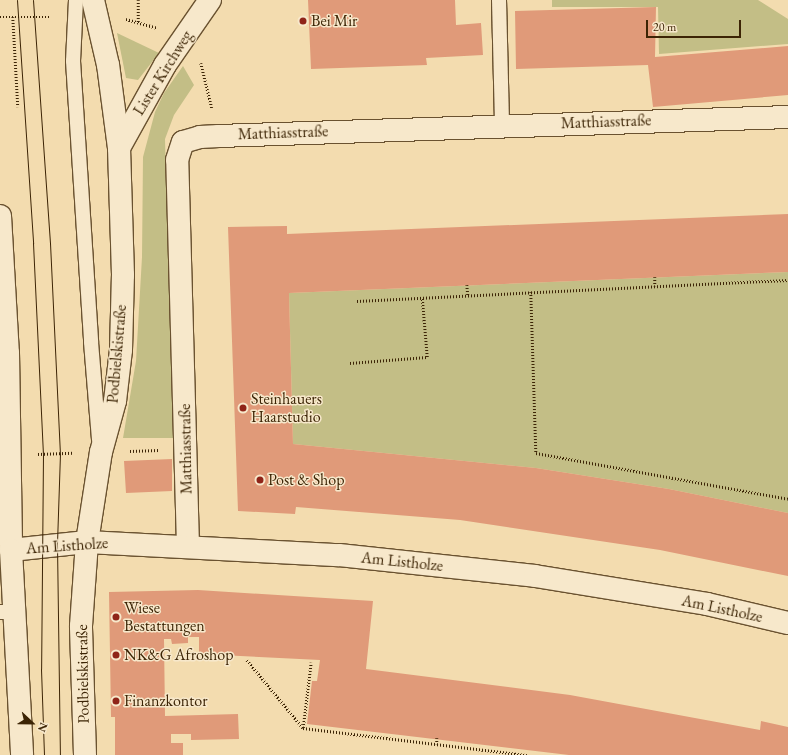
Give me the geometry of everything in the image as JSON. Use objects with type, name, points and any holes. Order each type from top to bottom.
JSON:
[{"type":"street","name":"Podbielskistraße","points":[[86,755],[81,626],[87,542],[101,452],[115,401],[121,350],[123,274],[118,148],[108,65],[93,0]]},
{"type":"street","name":"Lister Kirchweg","points":[[118,148],[165,65],[210,0]]},
{"type":"street","name":"Matthiasstraße","points":[[188,546],[177,160],[183,142],[200,137],[219,136],[788,116]]},
{"type":"street","points":[[0,216],[12,550],[7,612],[22,755]]},
{"type":"street","name":"Am Listholze","points":[[12,550],[87,542],[188,546],[339,555],[535,576],[707,604],[788,623]]},
{"type":"lane","points":[[76,0],[74,16],[73,61],[90,342],[101,452]]},
{"type":"lane","points":[[499,0],[502,125]]},
{"type":"path","points":[[138,0],[138,22]]},
{"type":"path","points":[[0,17],[74,16]]},
{"type":"path","points":[[13,17],[18,107]]},
{"type":"path","points":[[119,18],[159,29]]},
{"type":"path","points":[[199,55],[219,136]]},
{"type":"path","points":[[655,277],[655,286]]},
{"type":"path","points":[[357,300],[788,280]]},
{"type":"path","points":[[467,285],[468,295]]},
{"type":"path","points":[[531,292],[536,453],[788,499]]},
{"type":"path","points":[[350,363],[427,357],[422,298]]},
{"type":"path","points":[[247,660],[303,728],[526,755]]},
{"type":"path","points":[[303,728],[311,662]]},
{"type":"path","points":[[437,738],[437,744]]},
{"type":"shaded area","points":[[552,0],[758,0],[788,19],[788,44],[659,54],[658,7],[552,7]]},
{"type":"shaded area","points":[[117,33],[159,53],[138,80],[126,78]]},
{"type":"shaded area","points":[[183,66],[194,85],[174,115],[165,139],[173,438],[123,438],[136,361],[142,257],[143,157],[155,112],[164,93]]},
{"type":"shaded area","points":[[788,272],[788,513],[669,489],[536,468],[293,444],[289,293]]},
{"type":"building","points":[[308,0],[455,0],[456,25],[481,23],[483,55],[426,58],[427,65],[311,69]]},
{"type":"building","points":[[656,7],[655,57],[788,46],[788,95],[653,107],[648,65],[516,69],[515,11]]},
{"type":"building","points":[[788,214],[788,272],[289,293],[293,444],[536,468],[669,489],[788,513],[788,576],[660,550],[460,520],[296,507],[295,514],[238,511],[228,227],[287,226],[287,234]]},
{"type":"building","points":[[172,459],[172,491],[126,493],[124,461]]},
{"type":"building","points":[[198,590],[373,601],[366,669],[570,695],[760,730],[761,721],[788,727],[788,755],[569,755],[307,724],[312,681],[317,681],[320,660],[199,654],[199,637],[188,637],[188,643],[172,644],[171,639],[164,639],[165,716],[238,714],[239,739],[191,740],[191,734],[171,734],[171,743],[183,743],[183,755],[115,755],[115,717],[111,717],[109,592]]},
{"type":"tram line","points":[[17,0],[33,243],[43,454],[41,669],[44,755]]},
{"type":"tram line","points":[[33,0],[50,243],[60,453],[57,545],[60,755]]},
{"type":"place","name":"Bei Mir","points":[[303,21]]},
{"type":"place","name":"Steinhauers Haarstudio","points":[[243,408]]},
{"type":"place","name":"Post & Shop","points":[[260,480]]},
{"type":"place","name":"Wiese Bestattungen","points":[[116,617]]},
{"type":"place","name":"NK&G Afroshop","points":[[116,655]]},
{"type":"place","name":"Finanzkontor","points":[[116,701]]}]
